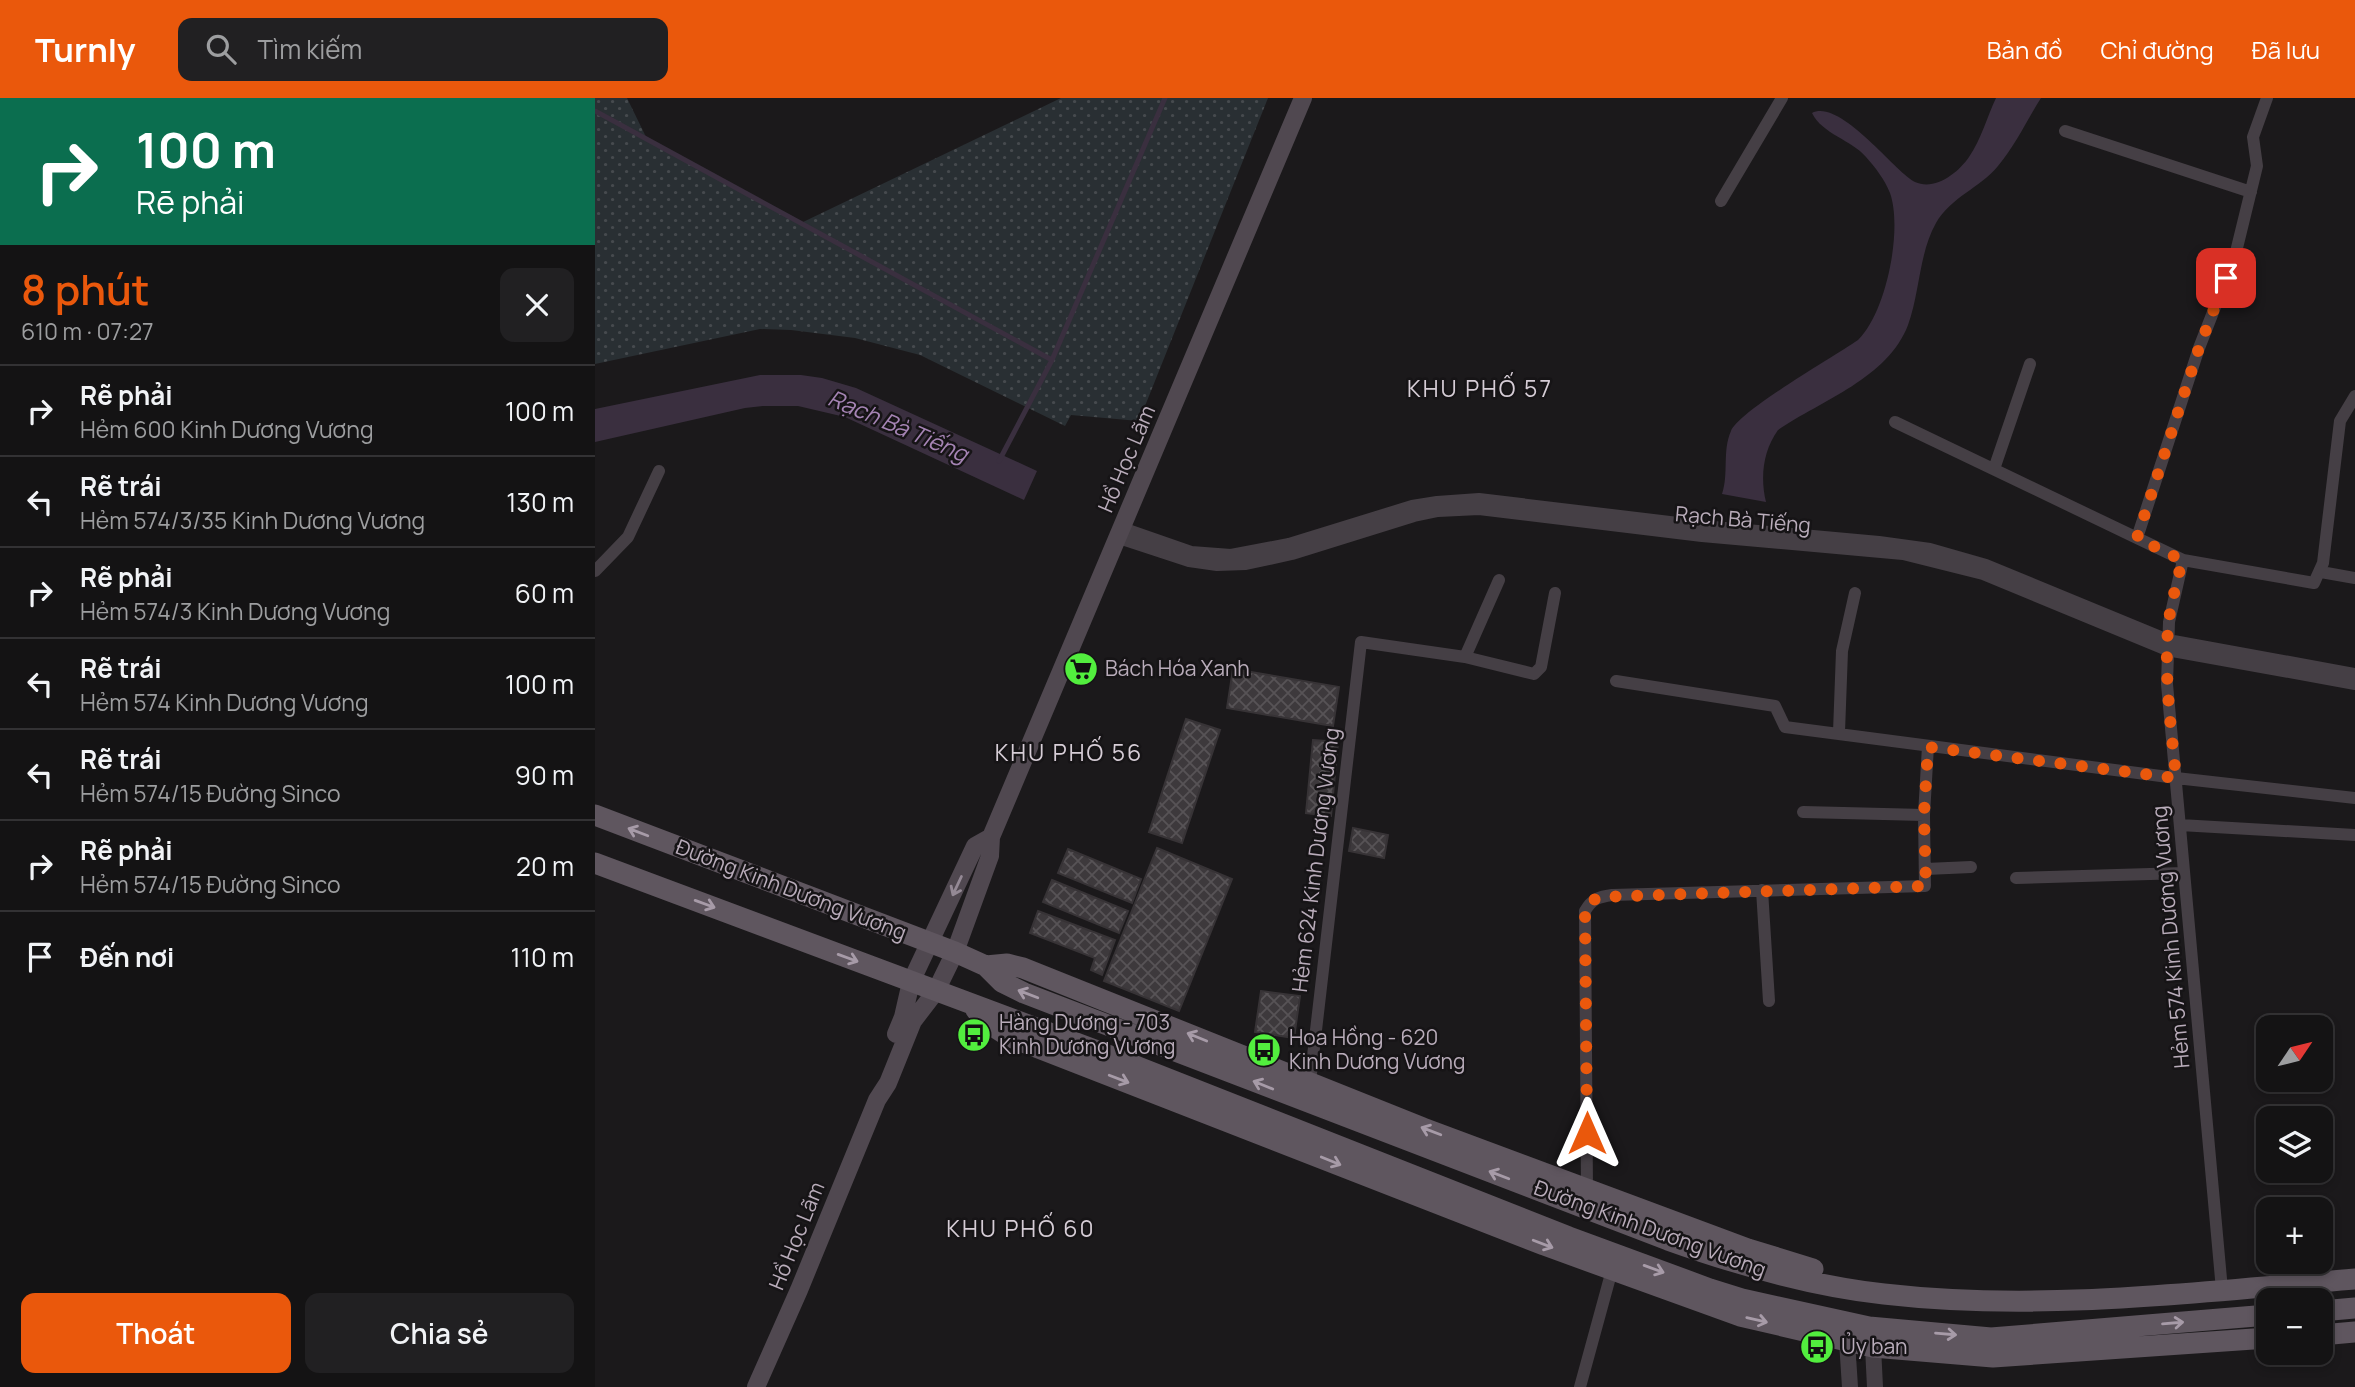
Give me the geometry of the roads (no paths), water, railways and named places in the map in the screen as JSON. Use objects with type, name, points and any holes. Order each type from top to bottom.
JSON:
[{"type":"main road","name":"Hồ Học Lãm","points":[[756,1387],[913,1021],[936,991],[955,952],[990,856],[991,837],[1303,98]]},
{"type":"main road","name":"Đường Kinh Dương Vương","points":[[595,816],[955,952],[986,966],[1012,988],[1224,1058],[1627,1214],[1720,1259],[1813,1282],[1884,1294],[1991,1302],[2105,1298],[2355,1266]]},
{"type":"main road","name":"Hồ Học Lãm","points":[[877,1100],[875,1087],[903,1017],[911,982],[975,846],[991,837]]},
{"type":"main road","name":"Đường Kinh Dương Vương","points":[[595,863],[973,1005],[988,1023],[1008,1036],[1614,1262],[1740,1316],[1873,1347],[1993,1357],[2256,1339]]},
{"type":"main road","name":"Đường Kinh Dương Vương","points":[[1308,1092],[1423,1128],[1587,1189],[1627,1214]]},
{"type":"main road","points":[[1614,1262],[1627,1214]]},
{"type":"main road","name":"Đường Kinh Dương Vương","points":[[1614,1262],[1742,1299],[1869,1327],[1991,1338],[2256,1316]]},
{"type":"main road","name":"Đường Kinh Dương Vương","points":[[2221,1283],[2355,1279]]},
{"type":"main road","points":[[2333,1310],[2355,1308]]},
{"type":"main road","points":[[2333,1334],[2355,1332]]},
{"type":"street","points":[[1721,201],[1782,98]]},
{"type":"street","points":[[2137,538],[2199,348],[2235,256],[2257,166],[2253,137],[2267,98]]},
{"type":"street","points":[[2065,131],[2251,192]]},
{"type":"street","points":[[1994,469],[2030,364]]},
{"type":"street","points":[[1895,422],[2182,560],[2314,583],[2321,572],[2340,421],[2355,396]]},
{"type":"street","points":[[595,571],[628,537],[659,471]]},
{"type":"street","name":"Rạch Bà Tiếng","points":[[1121,533],[1191,552],[1231,555],[1289,544],[1412,506],[1458,500],[1500,501],[1660,521],[1879,541],[1930,549],[1986,565],[2167,645],[2355,684]]},
{"type":"street","name":"Hẻm 574 Kinh Dương Vương","points":[[2182,560],[2172,603],[2167,645],[2167,684],[2221,1283]]},
{"type":"street","points":[[2321,572],[2355,578]]},
{"type":"street","points":[[1499,580],[1465,657],[1537,673],[1541,667],[1555,593]]},
{"type":"street","points":[[1839,733],[1842,651],[1855,593]]},
{"type":"street","name":"Hẻm 624 Kinh Dương Vương","points":[[1308,1092],[1361,642],[1465,657]]},
{"type":"street","name":"Rạch Bà Tiếng","points":[[2167,645],[2355,674]]},
{"type":"street","points":[[1616,681],[1775,706],[1785,727],[2176,778],[2355,798]]},
{"type":"street","points":[[1587,1189],[1585,911],[1590,902],[1612,895],[1926,886],[1924,815],[1928,747]]},
{"type":"street","points":[[1803,812],[1924,815]]},
{"type":"street","points":[[2180,825],[2355,835]]},
{"type":"street","points":[[1926,869],[1971,867]]},
{"type":"street","points":[[2016,878],[2184,873]]},
{"type":"street","points":[[1762,890],[1769,1001]]},
{"type":"street","points":[[1580,1387],[1614,1262]]},
{"type":"street","points":[[1847,1341],[1850,1387]]},
{"type":"street","points":[[1873,1347],[1875,1387]]},
{"type":"water","points":[[1996,98],[2041,98],[1998,166],[1983,181],[1949,206],[1936,223],[1926,247],[1908,325],[1898,343],[1870,374],[1778,430],[1764,464],[1766,502],[1722,494],[1731,431],[1738,422],[1769,398],[1858,340],[1877,311],[1889,270],[1893,249],[1894,209],[1888,188],[1860,151],[1823,126],[1812,113],[1824,111],[1837,116],[1867,138],[1906,176],[1915,182],[1930,184],[1945,179],[1969,157]]},
{"type":"water","name":"Rạch Bà Tiếng","points":[[760,375],[801,375],[856,388],[1037,471],[1024,500],[845,417],[798,406],[745,408],[595,442],[595,409]]},
{"type":"waterway","points":[[999,461],[1052,360],[1165,98]]},
{"type":"waterway","points":[[595,111],[1052,360]]},
{"type":"place","name":"Bách Hóa Xanh","points":[[1081,669]]},
{"type":"place","name":"Hàng Dương - 703 Kinh Dương Vương","points":[[974,1035]]},
{"type":"place","name":"Hoa Hồng - 620 Kinh Dương Vương","points":[[1264,1050]]},
{"type":"place","name":"Ủy ban","points":[[1817,1347]]},
{"type":"district","name":"KHU PHỐ 57","points":[[1480,389]]},
{"type":"district","name":"KHU PHỐ 56","points":[[1069,753]]},
{"type":"district","name":"KHU PHỐ 60","points":[[1021,1229]]}]
